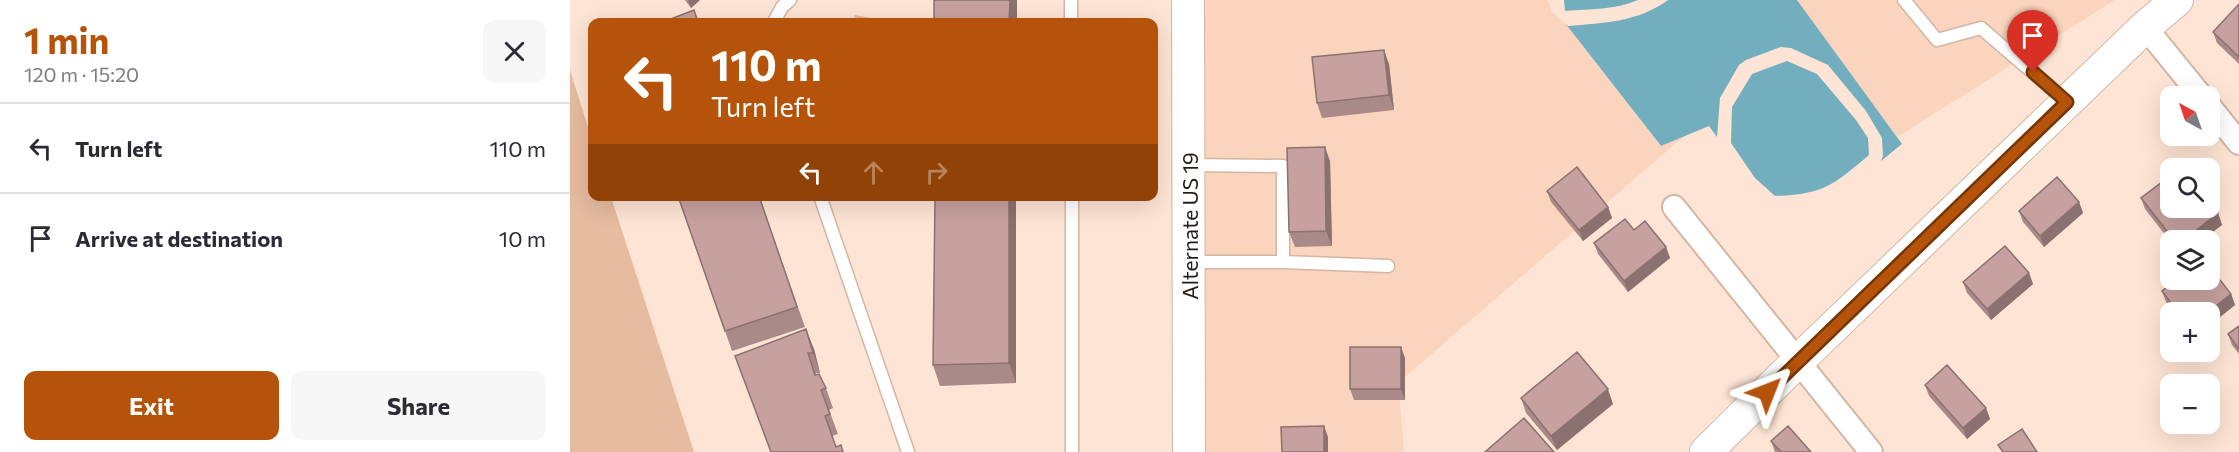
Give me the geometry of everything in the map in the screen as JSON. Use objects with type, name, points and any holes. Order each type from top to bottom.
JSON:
[{"type":"street","name":"Alternate US 19","points":[[1188,0],[1189,452]]},
{"type":"street","points":[[1706,452],[2145,27],[2177,0]]},
{"type":"street","points":[[2145,27],[2193,86]]},
{"type":"street","points":[[2220,119],[2239,143]]},
{"type":"street","points":[[1674,207],[1871,452]]},
{"type":"lane","points":[[776,18],[782,7],[790,0]]},
{"type":"lane","points":[[1071,0],[1071,18]]},
{"type":"lane","points":[[1904,0],[1937,40],[1981,28],[2067,102]]},
{"type":"lane","points":[[1189,165],[1283,166],[1284,262]]},
{"type":"lane","points":[[822,201],[908,452]]},
{"type":"lane","points":[[1072,201],[1072,452]]},
{"type":"lane","points":[[1188,262],[1284,262],[1388,266]]},
{"type":"shaded area","points":[[1202,0],[1547,0],[1551,11],[1565,23],[1660,146],[1683,137],[1398,383],[1404,452],[1203,452]]},
{"type":"shaded area","points":[[1797,0],[2115,0],[1897,137]]},
{"type":"shaded area","points":[[855,15],[872,18],[854,18]]},
{"type":"shaded area","points":[[570,70],[588,127],[588,201],[612,201],[694,452],[570,452]]},
{"type":"water","points":[[1564,0],[1638,0],[1611,7],[1565,11]]},
{"type":"water","points":[[1668,0],[1797,0],[1902,144],[1881,161],[1882,138],[1866,111],[1828,65],[1791,48],[1781,47],[1746,60],[1739,65],[1720,98],[1717,137],[1709,126],[1661,146],[1565,23],[1568,26],[1620,20],[1645,13]]},
{"type":"water","points":[[1787,61],[1817,74],[1856,120],[1868,138],[1869,155],[1836,181],[1817,190],[1775,196],[1755,178],[1731,143],[1732,107],[1752,74]]},
{"type":"building","points":[[934,0],[1010,0],[1009,18],[934,18]]},
{"type":"building","points":[[2239,4],[2239,57],[2213,32]]},
{"type":"building","points":[[694,10],[697,18],[673,18]]},
{"type":"building","points":[[1384,50],[1389,95],[1317,103],[1312,57]]},
{"type":"building","points":[[1325,147],[1326,231],[1289,232],[1287,148]]},
{"type":"building","points":[[1577,167],[1608,207],[1579,230],[1547,191]]},
{"type":"building","points":[[2057,177],[2079,202],[2040,236],[2019,211]]},
{"type":"building","points":[[2160,184],[2160,218],[2212,218],[2197,230],[2166,230],[2141,198]]},
{"type":"building","points":[[680,201],[761,201],[797,307],[725,331]]},
{"type":"building","points":[[935,201],[1009,201],[1009,363],[933,365]]},
{"type":"building","points":[[1625,219],[1634,230],[1645,221],[1666,247],[1624,281],[1594,243]]},
{"type":"building","points":[[2005,246],[2029,273],[1987,309],[1963,282]]},
{"type":"building","points":[[2220,280],[2231,294],[2220,303],[2170,302],[2162,291],[2220,290]]},
{"type":"building","points":[[2239,326],[2239,349],[2228,334]]},
{"type":"building","points":[[806,329],[813,353],[808,353],[815,375],[819,374],[826,388],[821,390],[830,414],[825,416],[836,447],[841,445],[843,452],[771,452],[735,356]]},
{"type":"building","points":[[1350,347],[1401,347],[1401,389],[1350,389]]},
{"type":"building","points":[[1577,352],[1608,389],[1551,436],[1521,398]]},
{"type":"building","points":[[1947,365],[1986,408],[1963,428],[1925,385]]},
{"type":"building","points":[[1524,418],[1554,452],[1485,452]]},
{"type":"building","points":[[1324,426],[1324,452],[1282,452],[1281,427]]},
{"type":"building","points":[[1788,426],[1811,452],[1781,452],[1771,441]]},
{"type":"building","points":[[2022,429],[2037,452],[2003,452],[1998,445]]},
{"type":"route","points":[[1767,392],[2067,102],[2033,72]]}]
